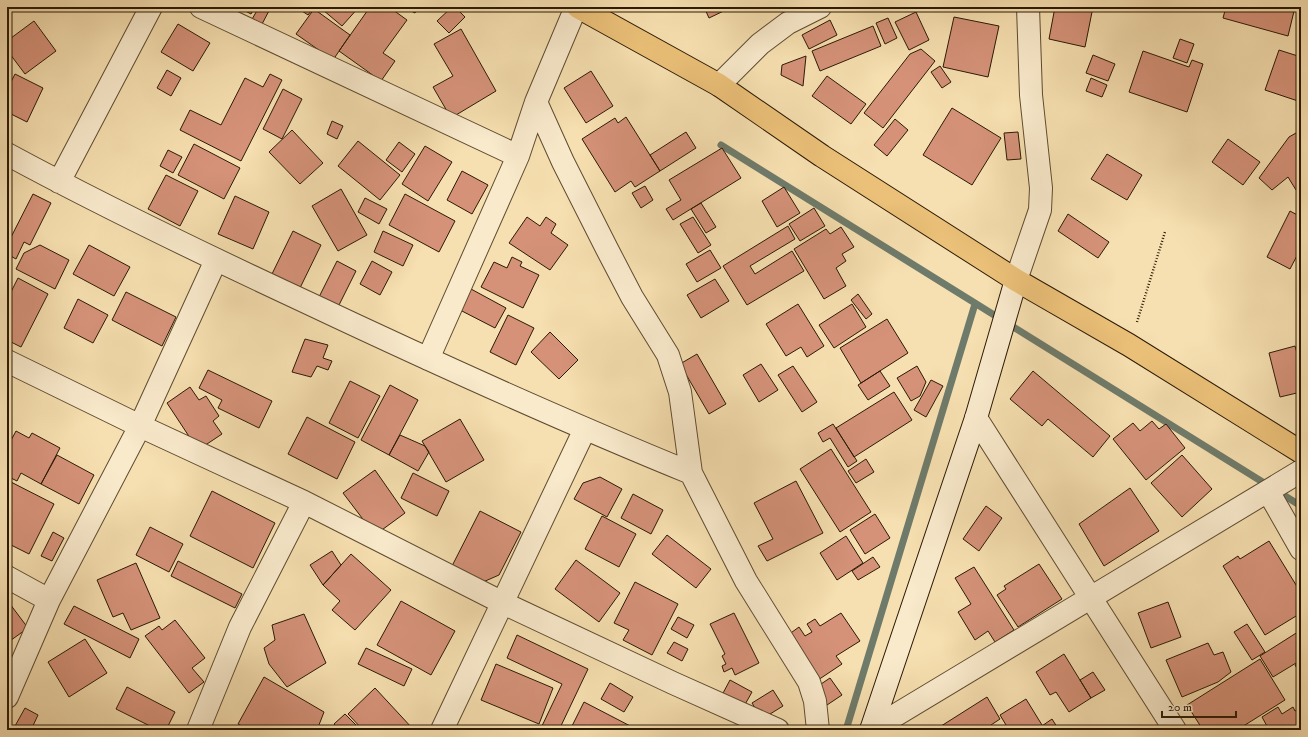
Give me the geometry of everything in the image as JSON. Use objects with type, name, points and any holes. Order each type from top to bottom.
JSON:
[{"type":"main road","points":[[577,7],[719,84],[822,156],[1016,280],[1129,345],[1301,452]]},
{"type":"street","points":[[59,182],[151,7]]},
{"type":"street","points":[[201,7],[518,156]]},
{"type":"street","points":[[428,359],[518,156],[536,102],[577,7]]},
{"type":"street","points":[[719,84],[760,44],[788,23],[820,7]]},
{"type":"street","points":[[871,730],[976,418],[1016,280],[1040,210],[1041,188],[1031,95],[1028,7]]},
{"type":"street","points":[[536,102],[563,162],[614,263],[632,297],[668,355],[680,392],[691,473],[746,580],[809,682],[815,701],[818,730]]},
{"type":"street","points":[[7,154],[59,182],[216,260],[428,359],[585,429],[691,473]]},
{"type":"street","points":[[7,697],[49,600],[140,426],[216,260]]},
{"type":"street","points":[[7,361],[140,426],[304,502],[501,602],[673,683],[778,730]]},
{"type":"street","points":[[976,418],[1090,599],[1175,730]]},
{"type":"street","points":[[442,730],[501,602],[585,429]]},
{"type":"street","points":[[871,730],[1301,471]]},
{"type":"street","points":[[1268,491],[1301,549]]},
{"type":"street","points":[[198,730],[240,627],[304,502]]},
{"type":"street","points":[[7,577],[49,600]]},
{"type":"path","points":[[1129,345],[1165,232]]},
{"type":"building","points":[[238,7],[255,7],[251,14]]},
{"type":"building","points":[[259,7],[271,7],[261,26],[251,21]]},
{"type":"building","points":[[296,7],[314,7],[308,15]]},
{"type":"building","points":[[326,7],[359,7],[342,26],[323,10]]},
{"type":"building","points":[[370,7],[389,7],[407,20],[383,53],[395,61],[381,81],[339,51]]},
{"type":"building","points":[[403,7],[419,7],[415,13]]},
{"type":"building","points":[[452,7],[455,7],[465,17],[449,33],[437,21]]},
{"type":"building","points":[[704,7],[732,7],[709,18]]},
{"type":"building","points":[[1055,7],[1093,7],[1085,47],[1049,39]]},
{"type":"building","points":[[1226,7],[1295,7],[1288,36],[1223,18]]},
{"type":"building","points":[[314,9],[350,35],[333,60],[296,34]]},
{"type":"building","points":[[916,12],[929,40],[909,50],[895,22]]},
{"type":"building","points":[[954,17],[999,26],[988,77],[943,67]]},
{"type":"building","points":[[888,18],[897,38],[885,44],[876,23]]},
{"type":"building","points":[[830,20],[837,35],[809,49],[802,35]]},
{"type":"building","points":[[34,21],[56,51],[25,74],[7,50],[7,41]]},
{"type":"building","points":[[178,24],[210,43],[193,71],[161,52]]},
{"type":"building","points":[[873,26],[881,46],[820,71],[812,51]]},
{"type":"building","points":[[461,29],[496,91],[451,118],[433,87],[453,76],[434,44]]},
{"type":"building","points":[[1180,39],[1194,44],[1187,63],[1173,58]]},
{"type":"building","points":[[921,49],[935,61],[883,128],[864,113],[910,54]]},
{"type":"building","points":[[1279,50],[1301,57],[1301,102],[1265,90]]},
{"type":"building","points":[[1143,51],[1189,67],[1192,60],[1203,64],[1187,112],[1129,92]]},
{"type":"building","points":[[1093,55],[1115,64],[1108,81],[1086,73]]},
{"type":"building","points":[[806,56],[803,86],[781,75],[782,65]]},
{"type":"building","points":[[940,66],[951,82],[942,88],[931,72]]},
{"type":"building","points":[[167,70],[181,78],[171,96],[157,88]]},
{"type":"building","points":[[591,71],[613,106],[586,123],[564,88]]},
{"type":"building","points":[[15,74],[43,88],[27,122],[7,112],[7,80],[11,82]]},
{"type":"building","points":[[270,74],[282,80],[241,161],[180,130],[190,110],[221,125],[245,78],[263,87]]},
{"type":"building","points":[[827,76],[866,104],[851,124],[812,96]]},
{"type":"building","points":[[1091,78],[1107,85],[1102,97],[1086,91]]},
{"type":"building","points":[[283,89],[302,99],[282,139],[263,129]]},
{"type":"building","points":[[952,108],[1001,138],[972,185],[923,155]]},
{"type":"building","points":[[626,117],[660,171],[635,187],[631,181],[615,192],[582,139],[615,118],[618,123]]},
{"type":"building","points":[[895,119],[908,130],[887,156],[874,145]]},
{"type":"building","points":[[332,121],[343,126],[337,139],[327,134]]},
{"type":"building","points":[[292,130],[323,163],[300,184],[269,152]]},
{"type":"building","points":[[686,132],[696,148],[660,171],[650,155]]},
{"type":"building","points":[[1018,132],[1021,159],[1007,160],[1004,133]]},
{"type":"building","points":[[1296,133],[1301,137],[1301,187],[1296,190],[1288,177],[1272,190],[1259,178],[1289,137]]},
{"type":"building","points":[[1228,139],[1260,162],[1243,185],[1212,162]]},
{"type":"building","points":[[358,141],[400,175],[380,200],[338,166]]},
{"type":"building","points":[[399,142],[415,154],[402,172],[386,160]]},
{"type":"building","points":[[194,144],[240,168],[224,199],[178,175]]},
{"type":"building","points":[[425,146],[452,162],[428,201],[402,184]]},
{"type":"building","points":[[722,148],[741,178],[673,220],[666,209],[681,200],[669,180]]},
{"type":"building","points":[[168,150],[182,157],[173,173],[160,166]]},
{"type":"building","points":[[1107,154],[1142,175],[1127,200],[1091,179]]},
{"type":"building","points":[[462,171],[488,185],[472,214],[447,200]]},
{"type":"building","points":[[166,175],[198,191],[180,226],[148,209]]},
{"type":"building","points":[[645,186],[653,200],[641,208],[632,193]]},
{"type":"building","points":[[784,187],[800,213],[777,227],[762,201]]},
{"type":"building","points":[[341,189],[367,235],[338,251],[312,206]]},
{"type":"building","points":[[33,194],[51,203],[30,245],[24,242],[16,259],[7,254],[7,245]]},
{"type":"building","points":[[405,194],[455,221],[439,252],[389,225]]},
{"type":"building","points":[[235,196],[269,212],[253,249],[218,234]]},
{"type":"building","points":[[365,198],[387,209],[379,224],[358,212]]},
{"type":"building","points":[[701,203],[716,227],[706,233],[691,209]]},
{"type":"building","points":[[814,208],[825,226],[800,241],[789,224]]},
{"type":"building","points":[[1290,211],[1301,217],[1301,248],[1290,269],[1267,257]]},
{"type":"building","points":[[1068,214],[1109,242],[1098,258],[1058,231]]},
{"type":"building","points":[[527,217],[540,226],[546,217],[556,224],[551,233],[568,245],[550,270],[509,243]]},
{"type":"building","points":[[693,217],[711,245],[698,253],[680,224]]},
{"type":"building","points":[[788,226],[795,239],[750,266],[755,274],[792,251],[804,271],[747,305],[723,266]]},
{"type":"building","points":[[841,227],[854,247],[842,254],[846,261],[836,268],[846,286],[824,299],[794,249],[826,229],[830,234]]},
{"type":"building","points":[[293,231],[321,245],[299,290],[271,276]]},
{"type":"building","points":[[383,231],[413,245],[403,266],[374,252]]},
{"type":"building","points":[[40,245],[69,260],[55,289],[16,269],[24,253]]},
{"type":"building","points":[[89,245],[130,267],[114,296],[73,274]]},
{"type":"building","points":[[710,250],[721,268],[697,282],[686,264]]},
{"type":"building","points":[[512,257],[522,262],[520,266],[539,275],[523,308],[481,287],[494,262],[507,268]]},
{"type":"building","points":[[337,261],[356,271],[338,307],[319,297]]},
{"type":"building","points":[[372,261],[392,272],[380,295],[360,284]]},
{"type":"building","points":[[18,278],[48,294],[21,347],[7,340],[7,300]]},
{"type":"building","points":[[715,279],[729,301],[701,318],[687,295]]},
{"type":"building","points":[[471,289],[506,308],[495,328],[460,310]]},
{"type":"building","points":[[126,292],[176,317],[162,346],[112,320]]},
{"type":"building","points":[[858,294],[872,314],[866,319],[851,300]]},
{"type":"building","points":[[78,299],[108,315],[93,343],[64,328]]},
{"type":"building","points":[[798,304],[824,346],[807,357],[801,347],[786,356],[766,324]]},
{"type":"building","points":[[852,304],[866,327],[834,348],[819,325]]},
{"type":"building","points":[[508,315],[534,328],[516,365],[490,352]]},
{"type":"building","points":[[887,319],[908,353],[861,383],[840,348]]},
{"type":"building","points":[[550,332],[578,360],[559,379],[531,352]]},
{"type":"building","points":[[305,339],[328,345],[323,358],[332,361],[328,370],[317,366],[311,377],[292,372]]},
{"type":"building","points":[[1295,346],[1297,353],[1301,352],[1301,392],[1280,397],[1269,353]]},
{"type":"building","points":[[697,354],[726,404],[709,414],[680,364]]},
{"type":"building","points":[[761,364],[778,390],[759,402],[743,375]]},
{"type":"building","points":[[793,366],[817,402],[802,412],[778,375]]},
{"type":"building","points":[[917,366],[926,382],[920,396],[911,401],[897,378]]},
{"type":"building","points":[[208,370],[272,401],[259,428],[218,408],[222,400],[199,388]]},
{"type":"building","points":[[880,371],[890,386],[868,400],[858,385]]},
{"type":"building","points":[[1033,371],[1110,436],[1093,457],[1048,419],[1042,426],[1010,399]]},
{"type":"building","points":[[931,380],[943,386],[926,417],[914,410]]},
{"type":"building","points":[[350,381],[380,396],[358,438],[329,423]]},
{"type":"building","points":[[390,385],[418,400],[389,455],[361,440]]},
{"type":"building","points":[[190,387],[199,400],[206,396],[219,416],[213,421],[222,434],[198,450],[167,403]]},
{"type":"building","points":[[894,392],[912,420],[854,457],[836,428]]},
{"type":"building","points":[[307,417],[355,442],[337,479],[288,454]]},
{"type":"building","points":[[460,419],[484,460],[446,482],[422,441]]},
{"type":"building","points":[[1152,421],[1159,429],[1166,424],[1185,448],[1146,480],[1113,439],[1133,423],[1140,431]]},
{"type":"building","points":[[833,424],[857,461],[848,467],[830,438],[823,442],[818,433]]},
{"type":"building","points":[[16,431],[29,438],[32,433],[60,448],[41,484],[21,473],[17,481],[7,476],[7,448]]},
{"type":"building","points":[[400,435],[425,446],[429,452],[418,471],[389,455]]},
{"type":"building","points":[[831,449],[871,512],[840,532],[800,469]]},
{"type":"building","points":[[57,455],[94,475],[79,504],[41,484]]},
{"type":"building","points":[[1182,455],[1212,489],[1182,517],[1151,483]]},
{"type":"building","points":[[866,459],[874,472],[856,483],[848,471]]},
{"type":"building","points":[[375,470],[405,513],[375,535],[343,493]]},
{"type":"building","points":[[413,473],[449,491],[437,516],[401,498]]},
{"type":"building","points":[[600,477],[622,489],[607,517],[574,499],[583,483]]},
{"type":"building","points":[[7,480],[54,504],[29,554],[7,543]]},
{"type":"building","points":[[796,481],[823,533],[767,561],[758,546],[773,539],[754,503]]},
{"type":"building","points":[[1130,488],[1159,531],[1104,566],[1079,524]]},
{"type":"building","points":[[212,491],[275,523],[253,568],[190,536]]},
{"type":"building","points":[[633,494],[663,510],[651,534],[621,518]]},
{"type":"building","points":[[986,506],[1002,518],[979,551],[963,539]]},
{"type":"building","points":[[480,511],[521,532],[499,575],[483,582],[452,566]]},
{"type":"building","points":[[875,514],[890,538],[865,554],[850,530]]},
{"type":"building","points":[[602,516],[636,534],[619,567],[585,549]]},
{"type":"building","points":[[150,527],[183,544],[169,572],[136,555]]},
{"type":"building","points":[[53,532],[64,538],[52,561],[41,556]]},
{"type":"building","points":[[667,535],[711,569],[696,588],[652,554]]},
{"type":"building","points":[[846,536],[863,563],[837,580],[820,553]]},
{"type":"building","points":[[1269,541],[1301,593],[1301,613],[1265,635],[1223,566],[1238,556],[1240,559]]},
{"type":"building","points":[[332,551],[341,565],[323,585],[310,565]]},
{"type":"building","points":[[351,554],[391,590],[355,630],[332,610],[340,601],[323,585]]},
{"type":"building","points":[[873,557],[880,567],[858,580],[852,571]]},
{"type":"building","points":[[576,560],[620,593],[599,622],[555,589]]},
{"type":"building","points":[[178,561],[242,594],[235,608],[171,576]]},
{"type":"building","points":[[136,563],[160,618],[131,630],[123,613],[113,617],[97,580]]},
{"type":"building","points":[[1039,564],[1062,599],[1018,627],[997,595],[1006,589],[1004,586]]},
{"type":"building","points":[[974,567],[1014,630],[995,642],[988,631],[975,640],[958,612],[971,604],[955,578]]},
{"type":"building","points":[[635,582],[678,604],[652,655],[623,640],[629,630],[614,623]]},
{"type":"building","points":[[7,600],[28,628],[7,643]]},
{"type":"building","points":[[401,601],[455,631],[431,675],[377,645]]},
{"type":"building","points":[[1168,602],[1181,637],[1151,648],[1138,613]]},
{"type":"building","points":[[74,606],[139,639],[130,658],[64,624]]},
{"type":"building","points":[[734,613],[759,663],[735,675],[732,668],[724,672],[722,666],[726,664],[722,656],[725,654],[710,624]]},
{"type":"building","points":[[841,613],[860,641],[836,656],[842,664],[818,680],[788,635],[799,627],[805,636],[812,632],[807,624],[815,619],[820,626]]},
{"type":"building","points":[[304,614],[326,663],[287,687],[269,664],[264,648],[275,640],[272,625]]},
{"type":"building","points":[[678,617],[694,625],[687,638],[671,629]]},
{"type":"building","points":[[175,620],[205,658],[192,668],[204,682],[189,693],[145,636],[159,626],[162,630]]},
{"type":"building","points":[[1247,624],[1265,652],[1252,660],[1234,632]]},
{"type":"building","points":[[1301,630],[1301,660],[1273,677],[1260,656]]},
{"type":"building","points":[[517,635],[588,669],[559,730],[545,730],[541,728],[562,684],[507,658]]},
{"type":"building","points":[[85,639],[107,673],[69,697],[48,662]]},
{"type":"building","points":[[674,642],[688,649],[682,661],[667,653]]},
{"type":"building","points":[[1208,643],[1214,655],[1223,652],[1231,672],[1218,682],[1182,697],[1166,660]]},
{"type":"building","points":[[366,648],[412,669],[404,686],[358,664]]},
{"type":"building","points":[[1064,654],[1091,698],[1069,712],[1056,692],[1050,695],[1036,672]]},
{"type":"building","points":[[1260,659],[1285,700],[1237,730],[1203,730],[1187,705]]},
{"type":"building","points":[[1301,661],[1301,675],[1295,665]]},
{"type":"building","points":[[496,664],[553,688],[539,724],[481,700]]},
{"type":"building","points":[[1093,672],[1105,690],[1091,698],[1080,680]]},
{"type":"building","points":[[264,677],[324,712],[317,730],[249,730],[238,724]]},
{"type":"building","points":[[830,678],[842,695],[827,705],[815,688]]},
{"type":"building","points":[[730,680],[752,692],[743,708],[722,695]]},
{"type":"building","points":[[610,683],[633,697],[624,712],[601,699]]},
{"type":"building","points":[[127,687],[175,712],[166,730],[158,730],[116,709]]},
{"type":"building","points":[[375,688],[413,729],[363,730],[348,714]]},
{"type":"building","points":[[773,690],[783,706],[762,719],[752,703]]},
{"type":"building","points":[[987,697],[1000,719],[991,725],[995,730],[939,730],[938,728]]},
{"type":"building","points":[[1026,699],[1042,725],[1035,730],[1009,730],[1000,715]]},
{"type":"building","points":[[584,702],[638,730],[570,730]]},
{"type":"building","points":[[1278,707],[1282,714],[1293,707],[1295,711],[1301,708],[1301,730],[1264,730],[1268,728],[1262,717]]},
{"type":"building","points":[[25,708],[38,715],[31,730],[23,730],[15,726]]},
{"type":"building","points":[[345,714],[356,725],[351,730],[339,730],[334,724]]},
{"type":"building","points":[[1052,719],[1059,730],[1040,730],[1039,728]]},
{"type":"building","points":[[536,725],[539,730],[528,730]]},
{"type":"building","points":[[1141,725],[1145,730],[1133,730]]},
{"type":"building","points":[[49,726],[53,730],[45,730]]},
{"type":"waterway","points":[[721,145],[1301,506]]},
{"type":"waterway","points":[[846,730],[975,304]]}]
